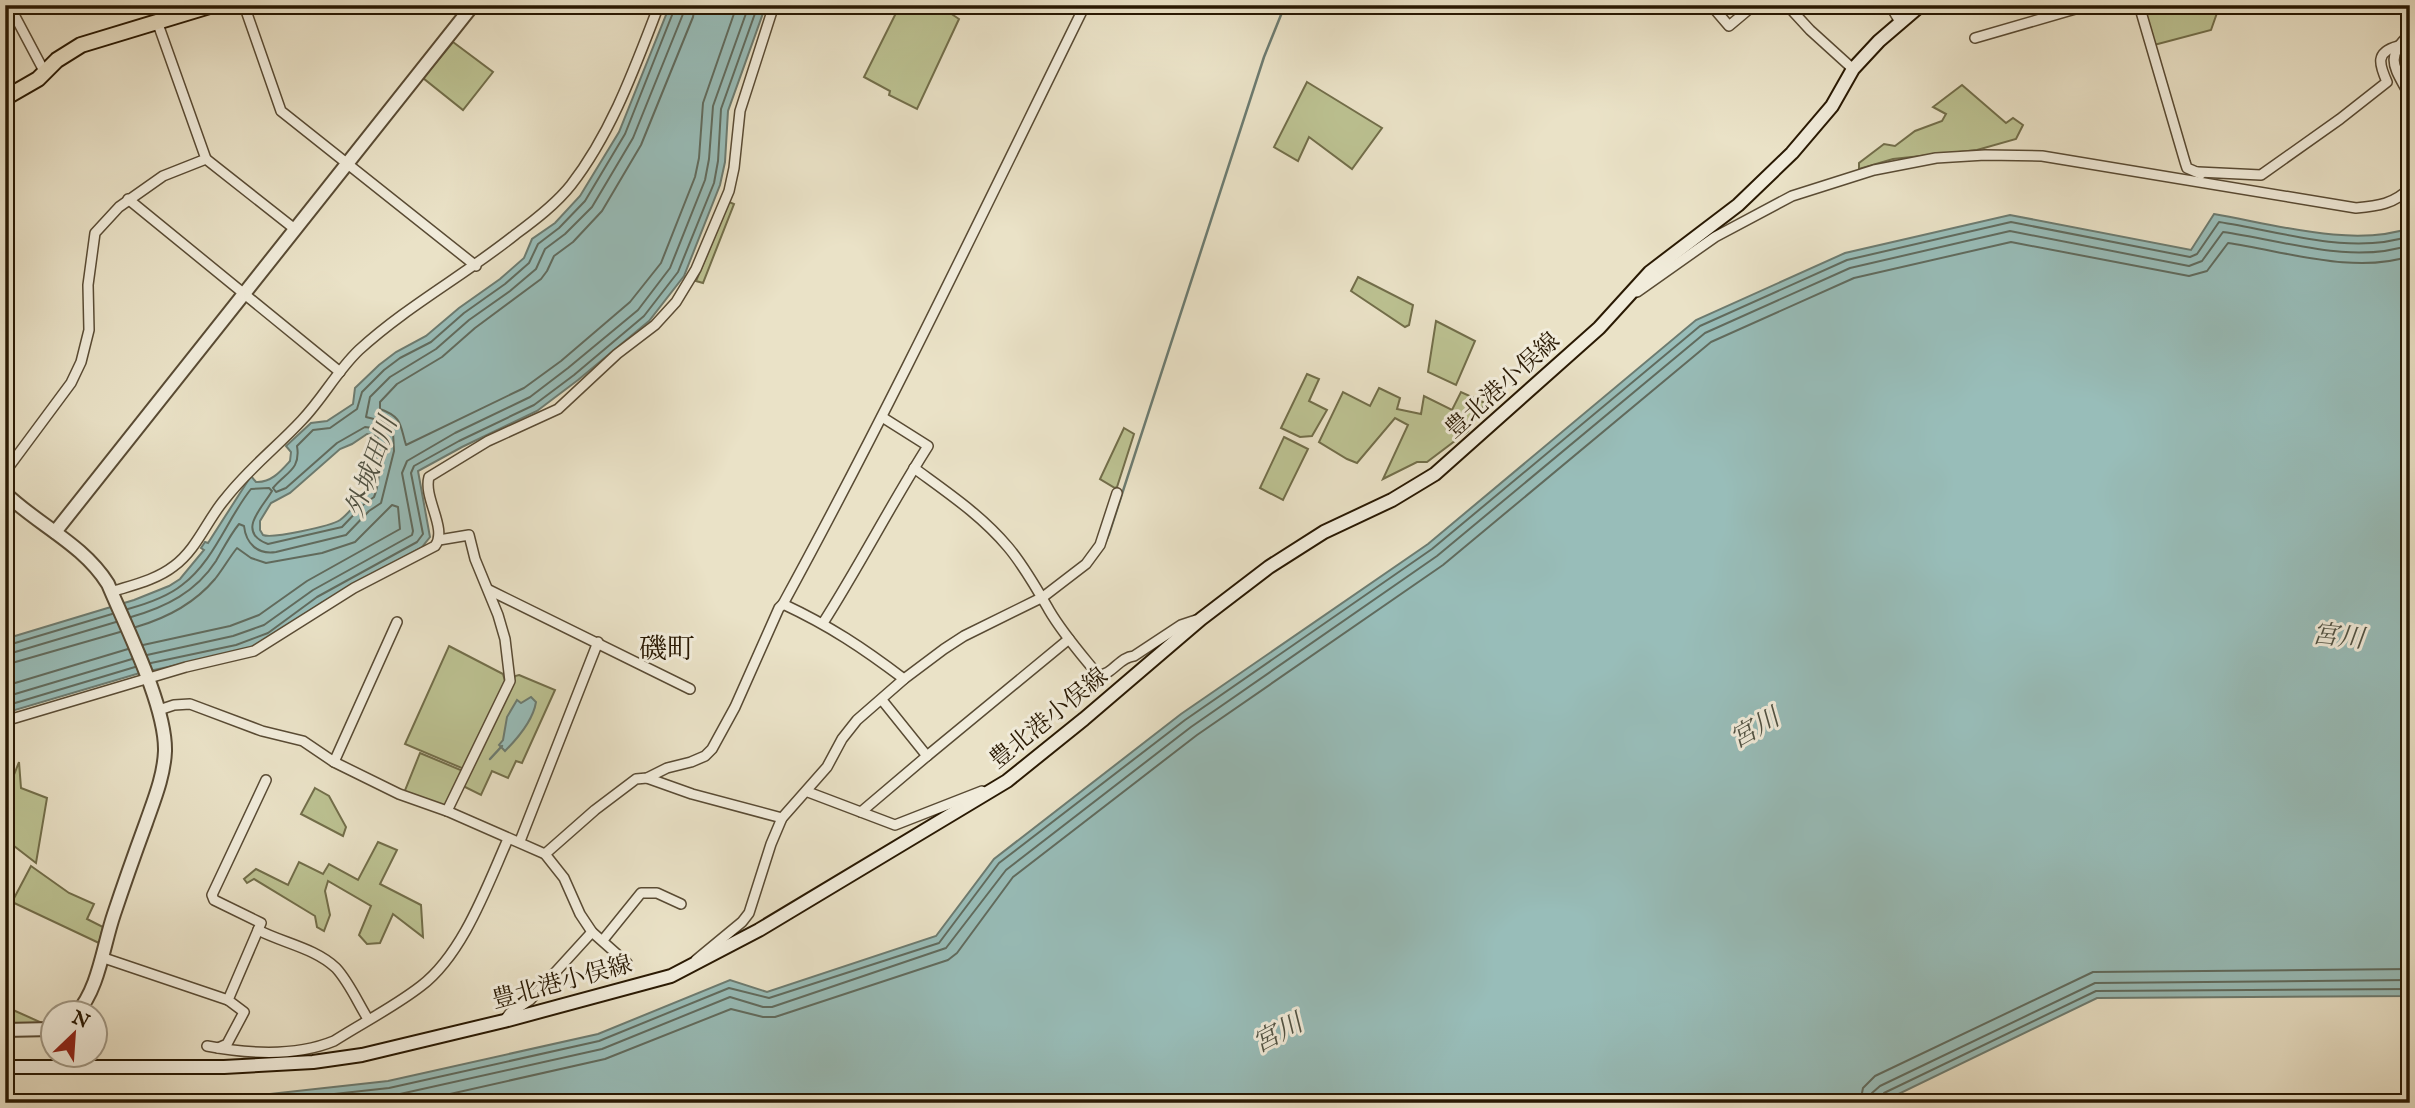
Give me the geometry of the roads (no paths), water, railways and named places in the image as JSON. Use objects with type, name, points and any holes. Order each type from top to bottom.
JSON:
[{"type":"main road","points":[[5,98],[38,79],[57,60],[81,46],[213,5]]},
{"type":"main road","points":[[55,532],[473,5]]},
{"type":"main road","name":"豊北港小俣線","points":[[5,1067],[224,1068],[313,1062],[398,1047],[671,976],[759,930],[1007,781],[1201,619],[1267,568],[1324,531],[1392,500],[1435,474],[1599,328],[1650,272],[1738,205],[1792,153],[1832,106],[1853,69],[1878,41],[1922,5]]},
{"type":"main road","points":[[5,493],[101,573],[159,710],[164,743],[162,772],[85,1000]]},
{"type":"main road","points":[[5,1030],[38,1029]]},
{"type":"street","points":[[9,5],[44,71]]},
{"type":"street","points":[[244,5],[281,111],[477,266]]},
{"type":"street","points":[[112,594],[157,578],[178,564],[243,476],[303,419],[358,352],[400,315],[477,266],[536,219],[561,195],[594,154],[659,5]]},
{"type":"street","points":[[5,721],[146,677],[254,651],[354,588],[435,546],[439,540],[427,486],[429,477],[488,441],[558,409],[617,354],[655,326],[683,293],[729,191],[740,111],[774,5]]},
{"type":"street","points":[[545,854],[636,779],[647,778],[667,768],[705,756],[712,749],[735,707],[779,608],[882,417],[1085,5]]},
{"type":"street","points":[[1711,5],[1729,26],[1755,5]]},
{"type":"street","points":[[1787,5],[1853,69]]},
{"type":"street","points":[[1891,5],[1900,22]]},
{"type":"street","points":[[1975,38],[2089,5]]},
{"type":"street","points":[[2139,5],[2185,162],[2213,184]]},
{"type":"street","points":[[158,24],[206,159],[296,230]]},
{"type":"street","points":[[2410,34],[2398,46],[2393,68],[2406,79],[2410,97]]},
{"type":"street","points":[[2198,172],[2261,175],[2387,82],[2379,65],[2381,57],[2388,48],[2398,46]]},
{"type":"street","points":[[1629,297],[1715,237],[1792,197],[1846,178],[1911,162],[1985,155],[2042,156],[2356,208],[2389,203],[2400,198],[2410,188]]},
{"type":"street","points":[[5,472],[71,383],[81,362],[89,330],[88,285],[94,233],[128,200],[163,176],[206,159]]},
{"type":"street","points":[[128,200],[340,372]]},
{"type":"street","points":[[823,623],[928,446],[882,417]]},
{"type":"street","points":[[914,468],[970,508],[1011,550],[1069,639],[1098,675],[1104,675],[1127,656],[1134,656],[1181,625],[1201,619]]},
{"type":"street","points":[[691,966],[706,950],[736,927],[749,912],[782,818],[808,792],[857,720],[904,680],[964,636],[1044,597],[1091,559],[1100,545],[1117,494]]},
{"type":"street","points":[[439,540],[469,535],[475,559],[489,590],[505,639],[510,681],[447,811]]},
{"type":"street","points":[[489,590],[690,689]]},
{"type":"street","points":[[783,604],[823,623],[859,645],[904,680]]},
{"type":"street","points":[[334,762],[397,622]]},
{"type":"street","points":[[862,812],[1069,639]]},
{"type":"street","points":[[520,841],[598,642]]},
{"type":"street","points":[[882,700],[927,756]]},
{"type":"street","points":[[159,710],[174,705],[198,707],[262,730],[303,741],[334,762],[399,794],[447,811],[545,854],[564,878],[580,914],[592,932],[627,962]]},
{"type":"street","points":[[647,778],[692,794],[782,818]]},
{"type":"street","points":[[228,1000],[261,923],[214,900],[212,895],[267,780]]},
{"type":"street","points":[[808,792],[895,825],[1007,781]]},
{"type":"street","points":[[207,1046],[281,1053],[306,1050],[334,1041],[421,986],[448,958],[471,919],[508,839]]},
{"type":"street","points":[[603,940],[641,893],[657,892],[681,904]]},
{"type":"street","points":[[258,930],[313,953],[335,968],[368,1019]]},
{"type":"street","points":[[504,1021],[510,1013],[530,1000],[592,932]]},
{"type":"street","points":[[101,957],[228,1000],[244,1012],[227,1044],[218,1048]]},
{"type":"water","points":[[670,5],[766,5],[728,111],[725,162],[720,185],[684,276],[649,321],[537,411],[418,471],[430,537],[422,547],[321,603],[272,639],[238,652],[140,673],[5,713],[5,639],[134,600],[180,579],[204,550],[201,548],[205,542],[208,543],[251,476],[256,482],[261,482],[275,476],[290,461],[291,452],[286,446],[311,423],[327,421],[353,404],[355,388],[379,365],[396,352],[426,336],[524,258],[532,239],[555,223],[580,196],[619,132]],"holes":[[[367,434],[378,436],[377,457],[369,492],[344,517],[334,523],[314,528],[263,535],[260,521],[271,503],[290,493],[340,449]]]},
{"type":"water","name":"宮川","points":[[2214,214],[2338,235],[2388,234],[2410,228],[2410,996],[2097,998],[1880,1103],[187,1103],[388,1081],[598,1034],[730,980],[767,992],[936,936],[994,859],[1181,714],[1428,544],[1696,320],[1845,253],[2010,215],[2191,250]]},
{"type":"water","points":[[531,697],[536,702],[532,716],[520,735],[505,751],[499,745],[503,740],[507,717],[517,700],[521,703]]},
{"type":"waterway","points":[[1065,585],[1091,563],[1109,534],[1264,57],[1285,5]]},
{"type":"waterway","points":[[490,759],[502,746]]},
{"type":"district","name":"磯町","points":[[667,650]]},
{"type":"water label","name":"外城田川","points":[[372,467]]}]
